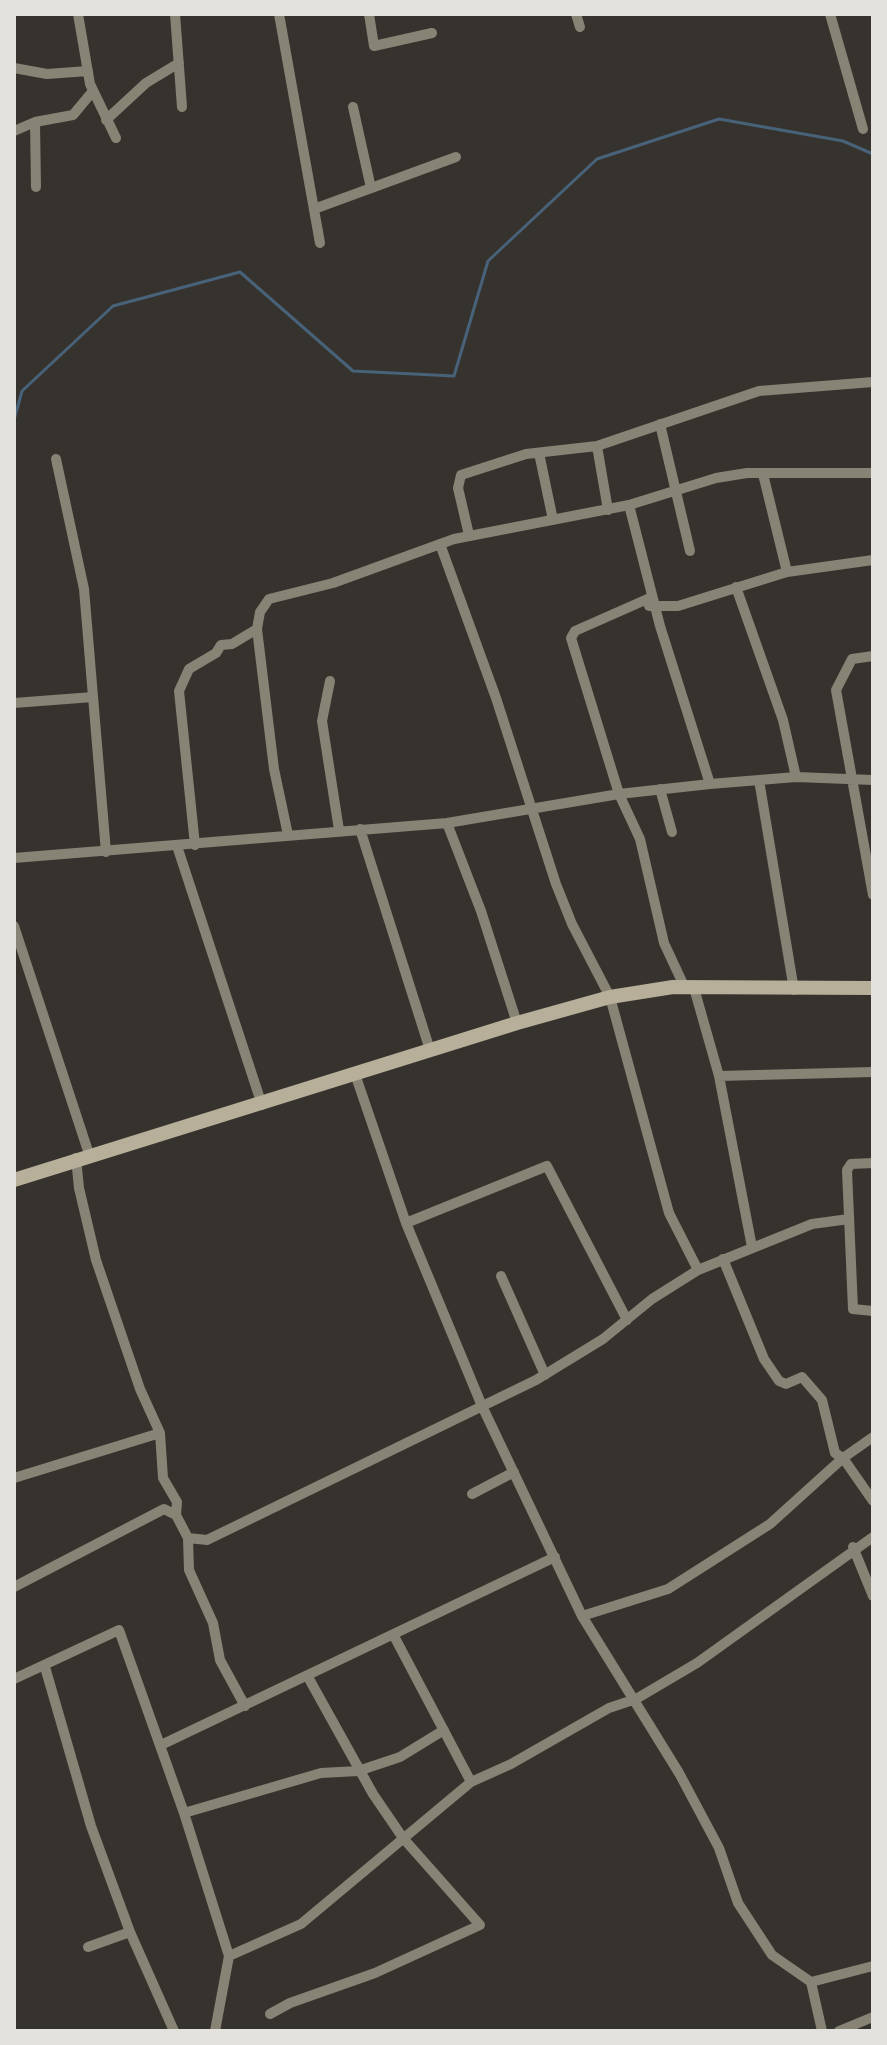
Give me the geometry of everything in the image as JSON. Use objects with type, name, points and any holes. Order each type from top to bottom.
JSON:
[{"type":"street","points":[[78,14],[93,91],[116,138]]},
{"type":"street","points":[[175,14],[182,107]]},
{"type":"street","points":[[279,14],[320,243]]},
{"type":"street","points":[[369,14],[374,46],[432,33]]},
{"type":"street","points":[[576,14],[580,27]]},
{"type":"street","points":[[830,14],[863,129]]},
{"type":"street","points":[[106,120],[146,83],[179,63]]},
{"type":"street","points":[[14,68],[47,74],[88,71]]},
{"type":"street","points":[[14,131],[35,122],[73,115],[93,91]]},
{"type":"street","points":[[353,107],[371,188]]},
{"type":"street","points":[[35,122],[36,187]]},
{"type":"street","points":[[314,209],[456,157]]},
{"type":"street","points":[[469,535],[458,488],[461,475],[501,459],[597,446],[759,391],[873,382]]},
{"type":"street","points":[[660,424],[690,551]]},
{"type":"street","points":[[597,446],[608,510]]},
{"type":"street","points":[[539,453],[553,520]]},
{"type":"street","points":[[56,459],[84,589],[106,852]]},
{"type":"street","points":[[288,835],[274,769],[257,629],[260,612],[269,599],[333,583],[469,535],[608,510],[716,478],[763,474],[873,473]]},
{"type":"street","points":[[763,474],[787,572]]},
{"type":"street","points":[[629,505],[660,626],[710,784]]},
{"type":"street","points":[[440,544],[572,924],[610,997],[669,1213],[698,1270]]},
{"type":"street","points":[[752,1247],[719,1076],[690,988],[664,943],[640,839],[619,794],[571,638],[575,631],[639,603],[678,606],[787,572],[873,560]]},
{"type":"street","points":[[736,587],[783,720],[796,777]]},
{"type":"street","points":[[660,626],[678,606]]},
{"type":"street","points":[[195,845],[179,691],[189,669],[216,653],[221,645],[232,644],[257,629]]},
{"type":"street","points":[[873,656],[852,659],[836,690],[873,895]]},
{"type":"street","points":[[330,681],[322,721],[339,830]]},
{"type":"street","points":[[14,703],[93,697]]},
{"type":"street","points":[[14,858],[447,823],[533,811],[619,794],[710,784],[796,777],[873,780]]},
{"type":"street","points":[[759,780],[794,990]]},
{"type":"street","points":[[660,789],[672,832]]},
{"type":"street","points":[[447,823],[481,911],[517,1023]]},
{"type":"street","points":[[360,829],[430,1050]]},
{"type":"street","points":[[177,846],[262,1105]]},
{"type":"street","points":[[14,926],[82,1156],[79,1188],[96,1260],[140,1389],[160,1433],[163,1478],[177,1502],[176,1515],[188,1538],[189,1570],[213,1623],[220,1660],[245,1706]]},
{"type":"street","points":[[14,1180],[82,1156],[262,1105],[517,1023],[610,997],[690,988],[873,988]]},
{"type":"street","points":[[719,1076],[873,1072]]},
{"type":"street","points":[[355,1074],[406,1223],[482,1406],[582,1616],[636,1699],[719,1848],[738,1903],[772,1955],[811,1982],[822,2031]]},
{"type":"street","points":[[873,1163],[848,1166],[853,1309],[873,1311]]},
{"type":"street","points":[[406,1223],[547,1166],[627,1320]]},
{"type":"street","points":[[188,1538],[207,1540],[545,1375],[603,1339],[698,1270],[812,1224],[849,1219]]},
{"type":"street","points":[[723,1259],[764,1359],[779,1381],[786,1384],[802,1377],[820,1397],[835,1453],[843,1458],[873,1501]]},
{"type":"street","points":[[501,1276],[545,1375]]},
{"type":"street","points":[[14,1478],[160,1433]]},
{"type":"street","points":[[582,1616],[668,1589],[770,1524],[843,1458],[873,1437]]},
{"type":"street","points":[[472,1494],[514,1472]]},
{"type":"street","points":[[14,1587],[164,1509],[176,1515]]},
{"type":"street","points":[[229,1956],[301,1924],[471,1782],[511,1764],[609,1708],[636,1699],[697,1663],[797,1594],[853,1547],[873,1537]]},
{"type":"street","points":[[853,1547],[873,1596]]},
{"type":"street","points":[[161,1745],[555,1557]]},
{"type":"street","points":[[14,1679],[119,1630],[184,1813],[229,1956],[215,2031]]},
{"type":"street","points":[[394,1636],[471,1782]]},
{"type":"street","points":[[45,1667],[91,1826],[130,1932],[174,2031]]},
{"type":"street","points":[[270,2014],[375,1973],[480,1925],[404,1838],[358,1771],[308,1677]]},
{"type":"street","points":[[184,1813],[321,1773],[358,1771],[400,1757],[444,1730]]},
{"type":"street","points":[[88,1947],[130,1932]]},
{"type":"street","points":[[811,1982],[873,1966]]},
{"type":"street","points":[[839,2031],[873,2017]]},
{"type":"waterway","points":[[14,420],[22,391],[113,306],[240,272],[353,371],[454,376],[488,261],[597,159],[719,119],[843,141],[873,154]]}]
